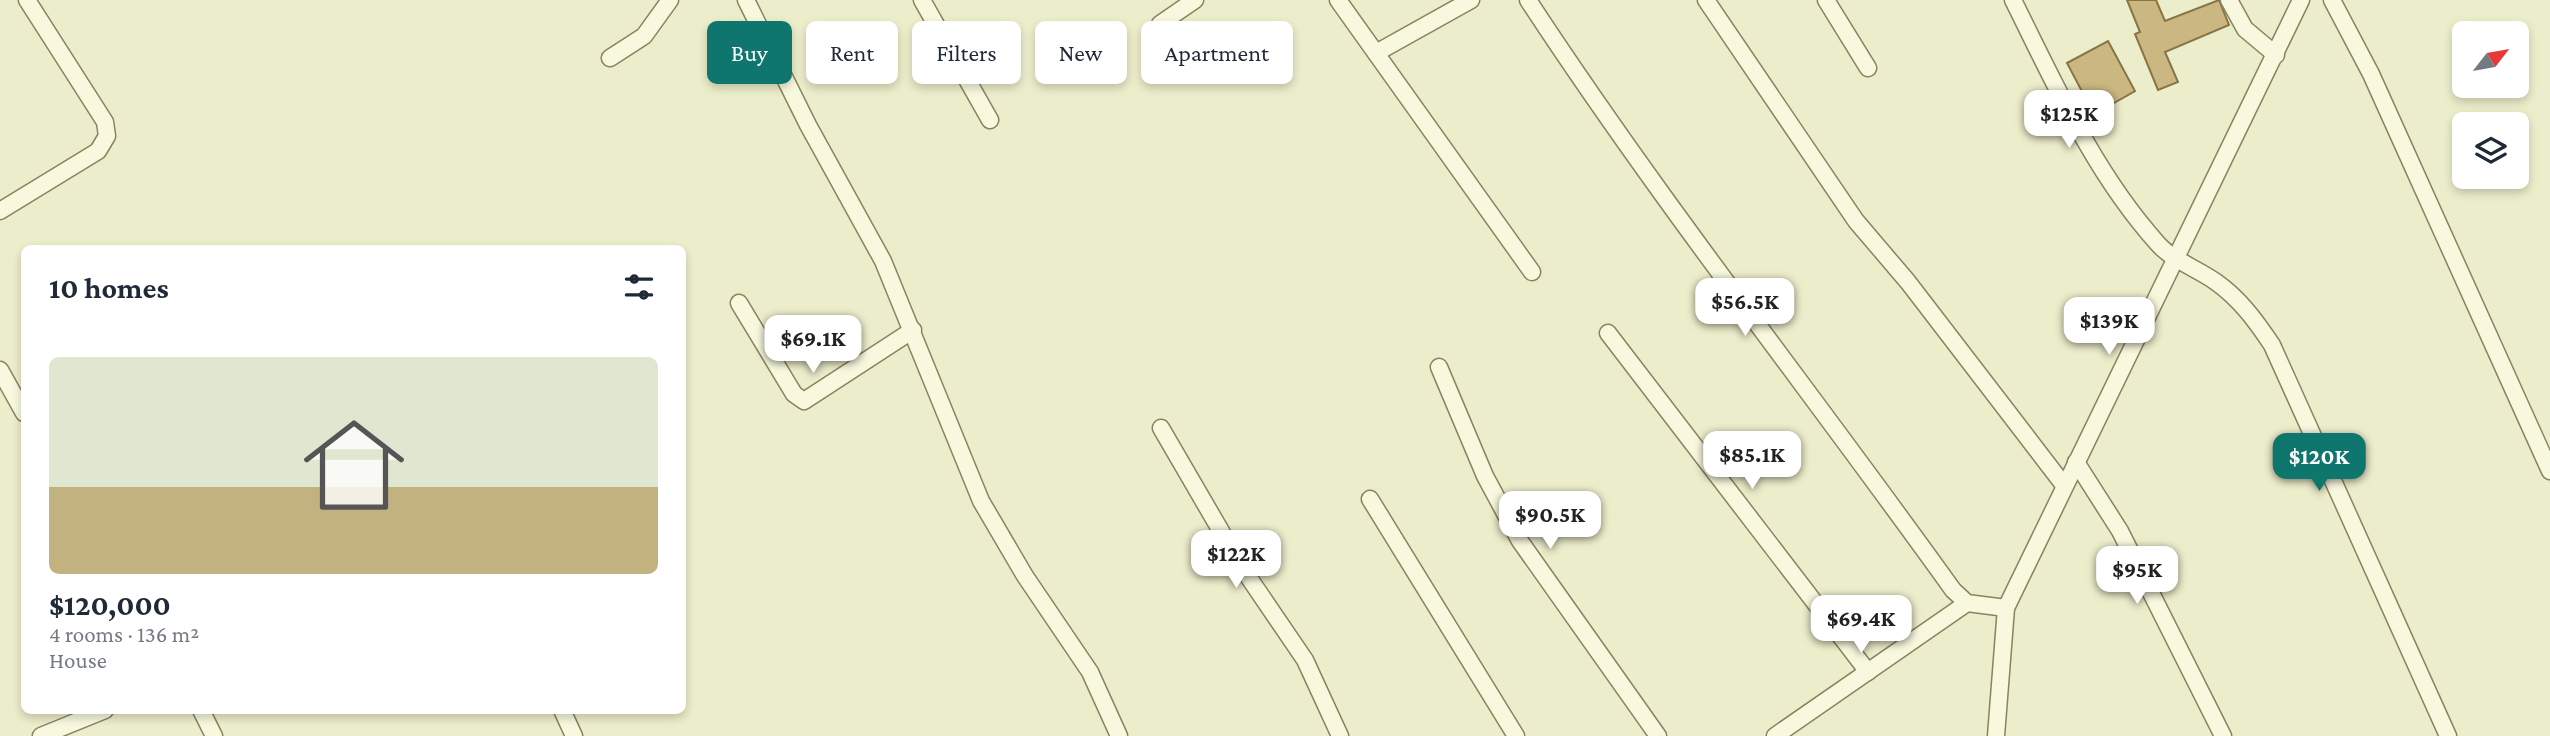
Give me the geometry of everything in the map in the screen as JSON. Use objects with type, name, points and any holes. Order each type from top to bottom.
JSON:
[{"type":"street","points":[[0,211],[98,151],[107,136],[105,122],[27,0]]},
{"type":"street","points":[[610,58],[644,36],[670,0]]},
{"type":"street","points":[[746,0],[808,125],[883,261],[914,330],[981,501],[1025,576],[1090,672],[1119,736]]},
{"type":"street","points":[[922,0],[990,120]]},
{"type":"street","points":[[1164,21],[1195,0]]},
{"type":"street","points":[[1338,0],[1532,272]]},
{"type":"street","points":[[1376,53],[1471,0]]},
{"type":"street","points":[[1528,0],[1596,104],[1709,260],[1858,456],[1953,590],[1967,603],[2006,608]]},
{"type":"street","points":[[1706,0],[1856,221],[1908,282],[2063,484]]},
{"type":"street","points":[[1826,0],[1868,68]]},
{"type":"street","points":[[2013,0],[2081,134],[2121,197],[2159,246],[2217,283],[2250,312],[2272,345],[2448,736]]},
{"type":"street","points":[[2229,0],[2245,29],[2276,55]]},
{"type":"street","points":[[1996,736],[2006,608],[2063,484],[2177,258],[2301,0]]},
{"type":"street","points":[[2332,0],[2371,74],[2550,471]]},
{"type":"street","points":[[739,303],[793,394],[804,401],[914,330]]},
{"type":"street","points":[[1608,333],[1868,672]]},
{"type":"street","points":[[1439,367],[1485,476],[1520,541],[1658,736]]},
{"type":"street","points":[[0,370],[21,408]]},
{"type":"street","points":[[1161,428],[1243,569],[1305,660],[1340,736]]},
{"type":"street","points":[[2076,461],[2120,531],[2223,736]]},
{"type":"street","points":[[1370,499],[1516,736]]},
{"type":"street","points":[[1775,736],[1967,603]]},
{"type":"street","points":[[41,736],[95,714]]},
{"type":"street","points":[[203,714],[214,736]]},
{"type":"street","points":[[564,714],[574,736]]},
{"type":"building","points":[[2127,0],[2156,0],[2165,21],[2219,0],[2229,25],[2165,52],[2178,82],[2158,90],[2135,34],[2140,32]]},
{"type":"building","points":[[2108,41],[2135,91],[2107,107],[2101,96],[2088,103],[2067,63]]}]
